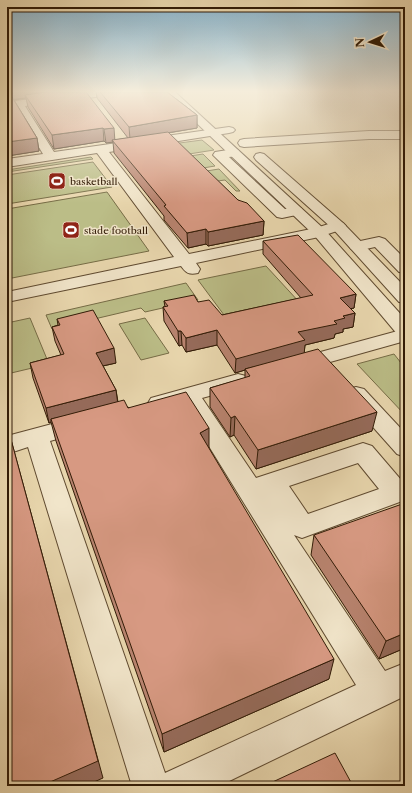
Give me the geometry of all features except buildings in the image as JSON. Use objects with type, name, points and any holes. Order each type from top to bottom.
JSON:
[{"type":"street","points":[[31,129],[52,157]]},
{"type":"street","points":[[209,129],[239,148],[338,226],[404,296]]},
{"type":"street","points":[[7,163],[229,130],[239,148],[296,211],[319,232],[405,331]]},
{"type":"street","points":[[116,133],[126,145]]},
{"type":"street","points":[[239,148],[369,135],[405,135]]},
{"type":"street","points":[[101,150],[189,266]]},
{"type":"street","points":[[7,298],[140,270],[148,282],[189,266],[254,257],[244,248],[319,232],[338,226]]},
{"type":"street","points":[[357,246],[379,242],[405,268]]},
{"type":"street","points":[[7,312],[86,295],[80,282]]},
{"type":"street","points":[[279,370],[405,335]]},
{"type":"street","points":[[324,358],[405,448]]},
{"type":"street","points":[[143,407],[257,376]]},
{"type":"street","points":[[178,786],[392,685],[260,486],[189,395]]},
{"type":"street","points":[[7,445],[98,420]]},
{"type":"street","points":[[37,437],[151,786]]},
{"type":"street","points":[[363,452],[401,491],[302,527],[260,486],[363,452]]},
{"type":"green space","points":[[202,140],[214,150],[189,154],[190,156],[203,154],[215,166],[197,169],[172,144]]},
{"type":"green space","points":[[91,157],[93,159],[7,172],[7,170]]},
{"type":"green space","name":"basketball","points":[[93,162],[112,187],[7,204],[7,175]]},
{"type":"green space","points":[[219,169],[240,191],[236,191],[225,180],[210,182],[200,172]]},
{"type":"green space","name":"stade football","points":[[107,192],[149,251],[7,279],[7,209]]},
{"type":"green space","points":[[266,266],[300,303],[227,319],[198,280]]},
{"type":"green space","points":[[186,283],[198,300],[145,312],[141,308],[52,329],[46,315]]},
{"type":"green space","points":[[30,318],[49,364],[7,374],[7,323]]},
{"type":"green space","points":[[145,318],[169,353],[141,360],[119,324]]},
{"type":"green space","points":[[394,354],[405,368],[405,415],[357,364]]},
{"type":"place","name":"basketball","points":[[57,181]]},
{"type":"place","name":"stade football","points":[[71,230]]}]
